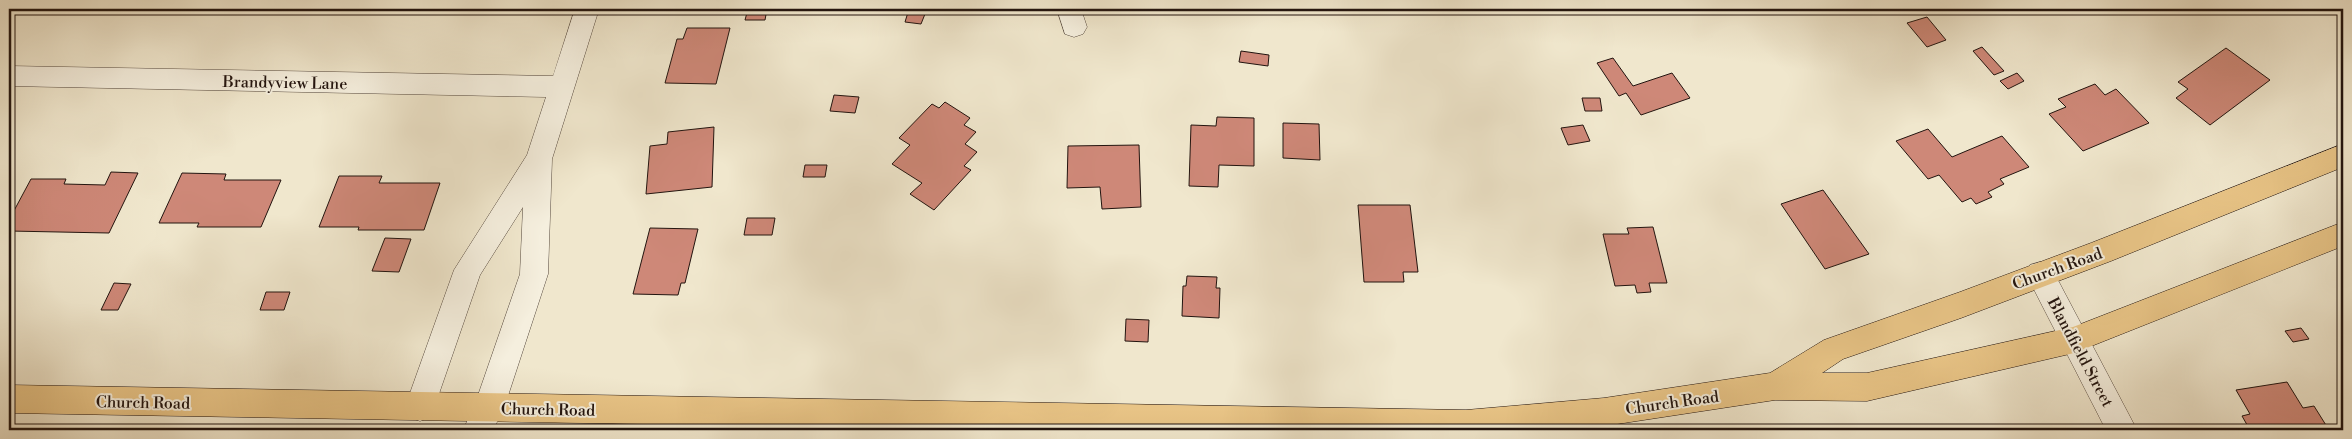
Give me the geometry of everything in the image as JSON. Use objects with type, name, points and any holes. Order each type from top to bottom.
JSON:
[{"type":"main road","name":"Church Road","points":[[1775,386],[1834,349],[1961,305],[2101,252],[2343,155]]},
{"type":"main road","name":"Church Road","points":[[9,399],[420,407],[483,419],[1369,423],[1504,426],[1775,386],[1867,387],[2074,340],[2343,234]]},
{"type":"street","points":[[483,419],[534,274],[539,159],[587,9]]},
{"type":"street","name":"Brandyview Lane","points":[[9,76],[561,87]]},
{"type":"street","points":[[420,407],[468,270],[539,159]]},
{"type":"street","name":"Blandfield Street","points":[[2040,274],[2122,430]]},
{"type":"building","points":[[748,9],[767,9],[765,20],[745,20]]},
{"type":"building","points":[[909,9],[927,9],[921,24],[905,22]]},
{"type":"building","points":[[1927,17],[1946,40],[1927,47],[1907,23]]},
{"type":"building","points":[[687,28],[730,28],[716,84],[665,83],[677,39],[683,39]]},
{"type":"building","points":[[1982,47],[2004,71],[1994,75],[1973,51]]},
{"type":"building","points":[[2226,48],[2270,80],[2210,125],[2176,98],[2188,89],[2178,82]]},
{"type":"building","points":[[1241,51],[1269,55],[1268,66],[1239,62]]},
{"type":"building","points":[[1613,58],[1633,86],[1672,73],[1690,98],[1641,115],[1626,93],[1619,96],[1597,63]]},
{"type":"building","points":[[2017,73],[2024,81],[2008,89],[2000,81]]},
{"type":"building","points":[[2095,84],[2105,95],[2116,89],[2149,123],[2083,151],[2049,114],[2066,107],[2058,99]]},
{"type":"building","points":[[834,95],[859,97],[855,113],[830,111]]},
{"type":"building","points":[[1582,98],[1600,98],[1602,111],[1585,111]]},
{"type":"building","points":[[945,102],[970,118],[964,125],[976,132],[965,144],[977,152],[964,166],[971,170],[934,210],[910,194],[922,183],[892,164],[910,145],[899,138],[932,104],[939,108]]},
{"type":"building","points":[[1217,117],[1254,118],[1254,166],[1219,165],[1218,187],[1189,186],[1191,125],[1216,126]]},
{"type":"building","points":[[1283,123],[1319,124],[1320,160],[1283,158]]},
{"type":"building","points":[[1583,125],[1590,141],[1568,145],[1561,128]]},
{"type":"building","points":[[714,127],[712,187],[646,194],[650,146],[667,144],[668,132]]},
{"type":"building","points":[[1928,129],[1952,157],[2002,136],[2029,167],[2000,179],[2004,184],[1988,192],[1992,197],[1976,204],[1971,198],[1962,202],[1939,175],[1928,179],[1896,141]]},
{"type":"building","points":[[1139,145],[1141,207],[1102,209],[1100,187],[1067,188],[1068,146]]},
{"type":"building","points":[[805,165],[827,165],[825,177],[803,177]]},
{"type":"building","points":[[111,172],[138,173],[109,233],[9,231],[9,220],[31,179],[66,179],[64,184],[105,185]]},
{"type":"building","points":[[182,173],[226,174],[224,180],[281,180],[261,227],[197,227],[199,223],[159,223]]},
{"type":"building","points":[[339,176],[382,176],[379,183],[440,183],[424,230],[358,230],[359,227],[319,227]]},
{"type":"building","points":[[1823,190],[1869,254],[1825,269],[1781,204]]},
{"type":"building","points":[[1358,205],[1410,205],[1418,272],[1403,272],[1404,282],[1364,282]]},
{"type":"building","points":[[747,218],[775,218],[772,235],[744,235]]},
{"type":"building","points":[[1653,227],[1667,283],[1649,283],[1651,292],[1637,293],[1635,285],[1615,286],[1603,234],[1629,234],[1627,228]]},
{"type":"building","points":[[650,228],[698,229],[685,283],[681,283],[678,295],[633,294]]},
{"type":"building","points":[[385,238],[411,239],[399,272],[372,271]]},
{"type":"building","points":[[1187,276],[1217,277],[1216,288],[1220,288],[1219,318],[1182,316],[1183,286],[1186,286]]},
{"type":"building","points":[[114,283],[131,284],[118,310],[101,310]]},
{"type":"building","points":[[266,292],[290,292],[284,310],[260,310]]},
{"type":"building","points":[[1126,319],[1149,320],[1148,342],[1125,341]]},
{"type":"building","points":[[2301,328],[2309,339],[2293,342],[2285,331]]},
{"type":"building","points":[[2287,382],[2303,408],[2314,406],[2329,430],[2250,430],[2242,416],[2250,414],[2236,390]]}]
